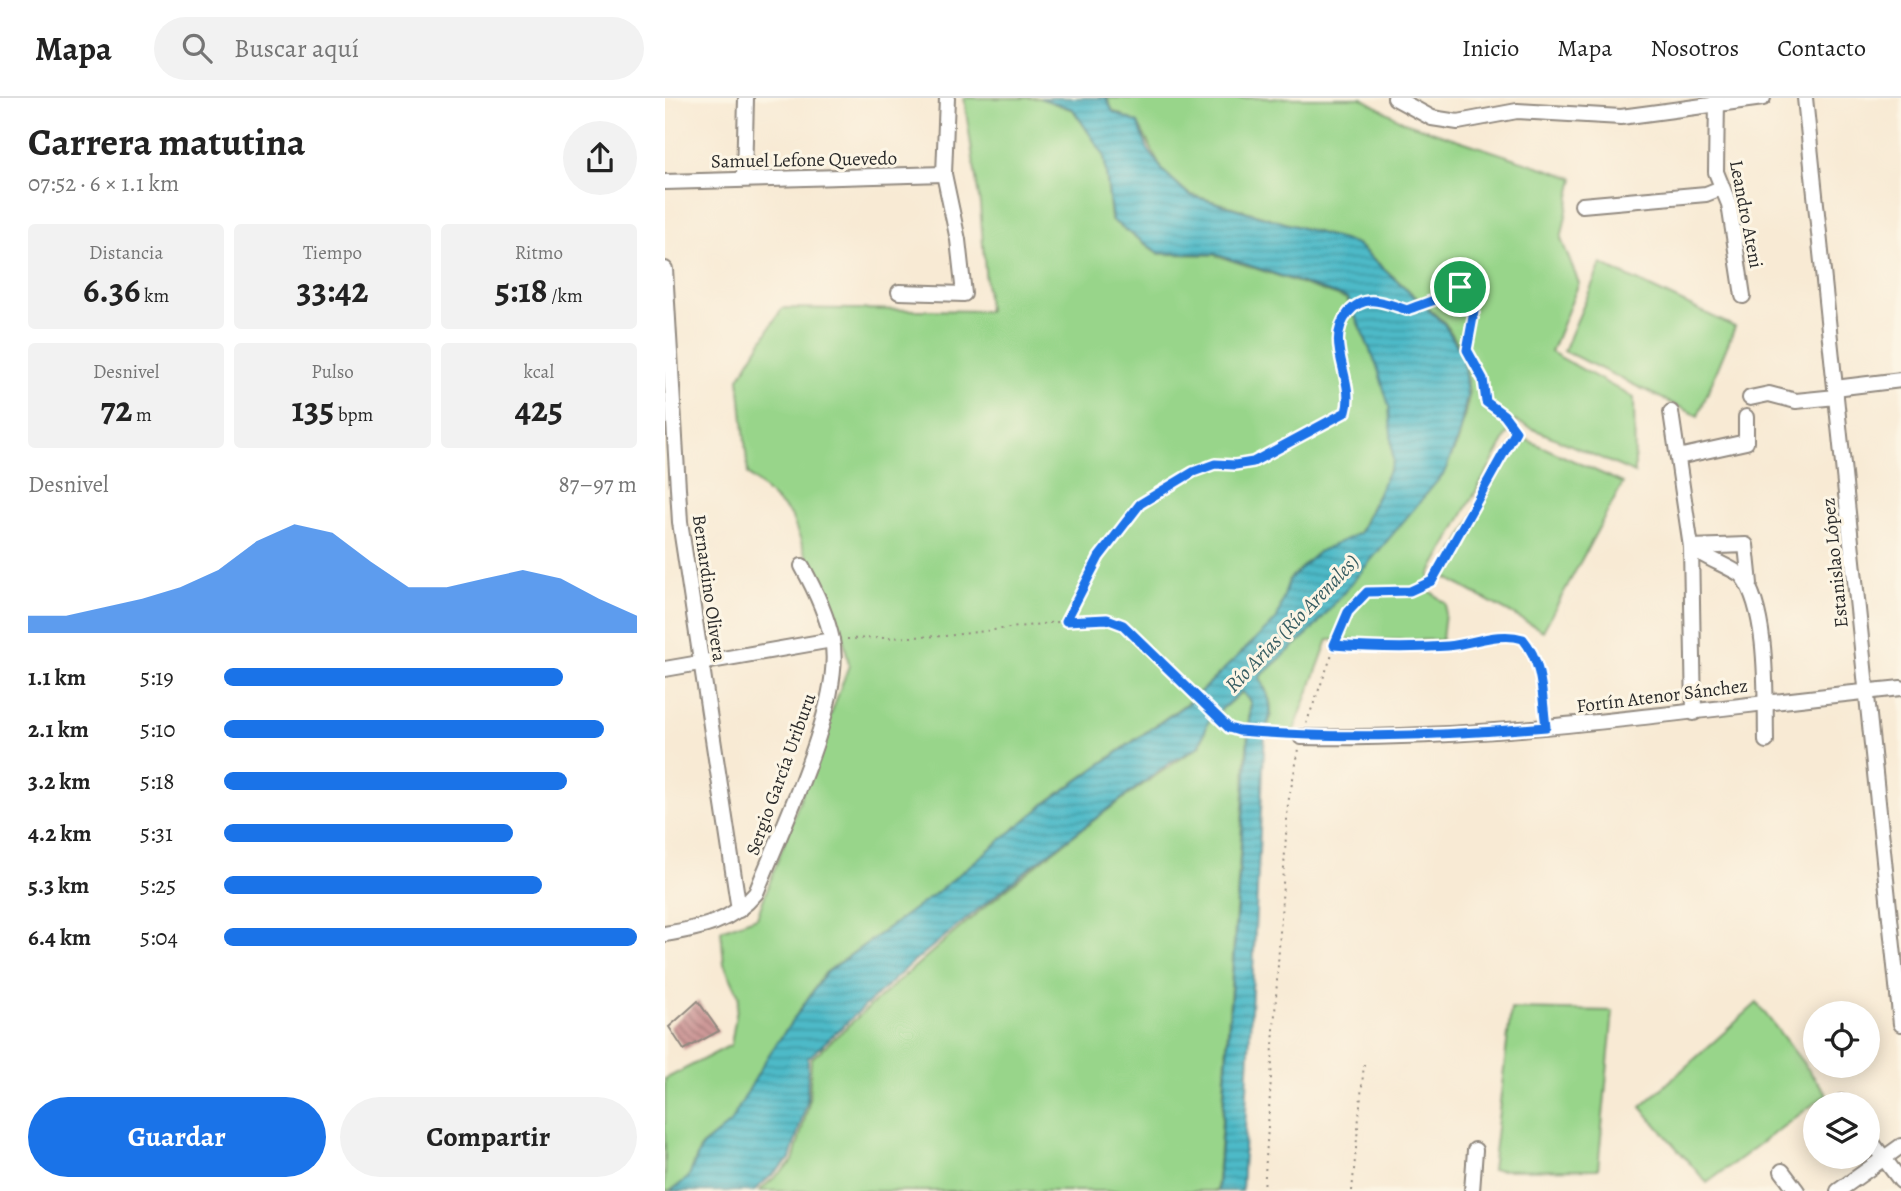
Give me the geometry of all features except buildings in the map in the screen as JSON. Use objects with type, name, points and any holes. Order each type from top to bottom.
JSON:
[{"type":"street","points":[[744,178],[746,98]]},
{"type":"street","points":[[899,292],[964,294],[958,240],[944,174],[947,98]]},
{"type":"street","points":[[1395,98],[1444,122],[1470,121],[1500,105],[1621,117],[1714,100],[1763,98]]},
{"type":"street","name":"Estanislao López","points":[[1805,98],[1901,1024]]},
{"type":"street","name":"Leandro Ateni","points":[[1714,100],[1716,172],[1729,204],[1743,296]]},
{"type":"street","name":"Samuel Lefone Quevedo","points":[[665,182],[944,174]]},
{"type":"street","points":[[1582,205],[1706,194],[1721,188]]},
{"type":"street","name":"Bernardino Olivera","points":[[665,269],[670,459],[739,910]]},
{"type":"street","points":[[1750,398],[1769,394],[1796,401],[1901,380]]},
{"type":"street","points":[[1671,412],[1691,547],[1694,713]]},
{"type":"street","points":[[1678,457],[1746,442],[1746,417]]},
{"type":"street","points":[[1691,547],[1746,545],[1751,591],[1762,636],[1766,741]]},
{"type":"street","points":[[1691,547],[1705,559],[1740,573],[1751,591]]},
{"type":"street","name":"Sergio García Uriburu","points":[[739,910],[756,892],[826,713],[834,668],[832,640],[802,566]]},
{"type":"street","points":[[665,669],[832,640]]},
{"type":"street","name":"Fortín Atenor Sánchez","points":[[1301,737],[1385,737],[1546,727],[1694,713],[1765,702],[1901,688]]},
{"type":"street","points":[[665,934],[703,927],[739,910]]},
{"type":"street","points":[[1837,1191],[1901,1146]]},
{"type":"street","points":[[1472,1191],[1475,1150]]},
{"type":"street","points":[[1880,1153],[1901,1181]]},
{"type":"street","points":[[1782,1171],[1797,1191]]},
{"type":"path","points":[[1066,621],[1099,557],[1140,504],[1193,472],[1215,464],[1253,462],[1346,412],[1348,392],[1341,370],[1339,337],[1343,320],[1352,307],[1365,300],[1375,300],[1407,310],[1437,296],[1448,296],[1460,287],[1478,290],[1467,350],[1483,379],[1486,402],[1504,415],[1516,431],[1432,581],[1410,591],[1367,592],[1348,612],[1301,737],[1288,803],[1264,1191]]},
{"type":"path","points":[[832,640],[945,636],[1066,621],[1107,619],[1123,625],[1229,728],[1301,737]]},
{"type":"path","points":[[1334,645],[1395,649],[1451,646],[1506,636],[1523,639],[1534,654],[1537,664],[1546,727]]},
{"type":"path","points":[[1352,1191],[1364,1064]]},
{"type":"green space","points":[[964,98],[1039,98],[1073,110],[1104,155],[1111,220],[1159,254],[1215,255],[1347,299],[1377,366],[1389,406],[1393,462],[1359,533],[1318,552],[1289,579],[1277,619],[1191,700],[1048,801],[935,894],[825,973],[768,1056],[730,1123],[701,1146],[688,1178],[670,1191],[665,1191],[665,1079],[731,1045],[739,996],[724,964],[721,930],[757,917],[849,665],[842,631],[832,624],[791,515],[748,474],[739,378],[782,308],[988,311],[980,205]]},
{"type":"green space","points":[[1107,98],[1362,98],[1404,122],[1574,178],[1561,239],[1579,283],[1551,352],[1634,398],[1635,473],[1515,421],[1430,574],[1430,591],[1446,604],[1442,640],[1328,640],[1293,733],[1266,731],[1271,716],[1271,704],[1260,677],[1313,629],[1444,473],[1459,439],[1469,396],[1465,355],[1445,323],[1357,244],[1189,194],[1163,171],[1138,123],[1113,111]]},
{"type":"green space","points":[[1601,264],[1735,327],[1698,416],[1564,351]]},
{"type":"green space","points":[[1518,436],[1623,483],[1543,631],[1441,575]]},
{"type":"green space","points":[[1242,692],[1250,702],[1217,1191],[759,1191],[793,1161],[809,1103],[811,1059],[999,895],[1097,818],[1200,746],[1209,720]]},
{"type":"green space","points":[[1757,1003],[1803,1063],[1803,1078],[1815,1078],[1825,1092],[1803,1092],[1803,1112],[1707,1183],[1641,1107]]},
{"type":"green space","points":[[1511,1009],[1613,1011],[1598,1169],[1492,1170]]},
{"type":"water","name":"Río Arias (Río Arenales)","points":[[1040,98],[1106,98],[1113,112],[1138,123],[1148,149],[1163,171],[1189,195],[1356,244],[1444,324],[1463,356],[1467,396],[1458,438],[1444,473],[1313,629],[1259,677],[1268,698],[1270,716],[1265,731],[1242,1191],[1218,1191],[1251,702],[1242,691],[1209,720],[1199,746],[1168,764],[1029,868],[911,964],[808,1058],[807,1102],[790,1159],[754,1191],[671,1191],[688,1178],[702,1146],[730,1123],[768,1056],[826,973],[935,894],[1049,801],[1191,701],[1277,619],[1289,580],[1318,552],[1360,533],[1393,462],[1389,406],[1377,366],[1348,298],[1215,254],[1159,253],[1112,220],[1104,155],[1073,109]]},
{"type":"route","points":[[1460,287],[1478,290],[1467,350],[1483,379],[1486,402],[1504,415],[1516,431],[1432,581],[1410,591],[1367,592],[1348,612],[1334,645],[1395,649],[1451,646],[1506,636],[1523,639],[1534,654],[1540,675],[1546,727],[1385,737],[1301,737],[1239,731],[1229,728],[1142,639],[1123,625],[1107,619],[1066,621],[1099,557],[1140,504],[1193,472],[1215,464],[1253,462],[1346,412],[1349,402],[1341,370],[1339,337],[1343,320],[1352,307],[1365,300],[1375,300],[1407,310],[1437,296],[1448,296],[1460,287]]}]
